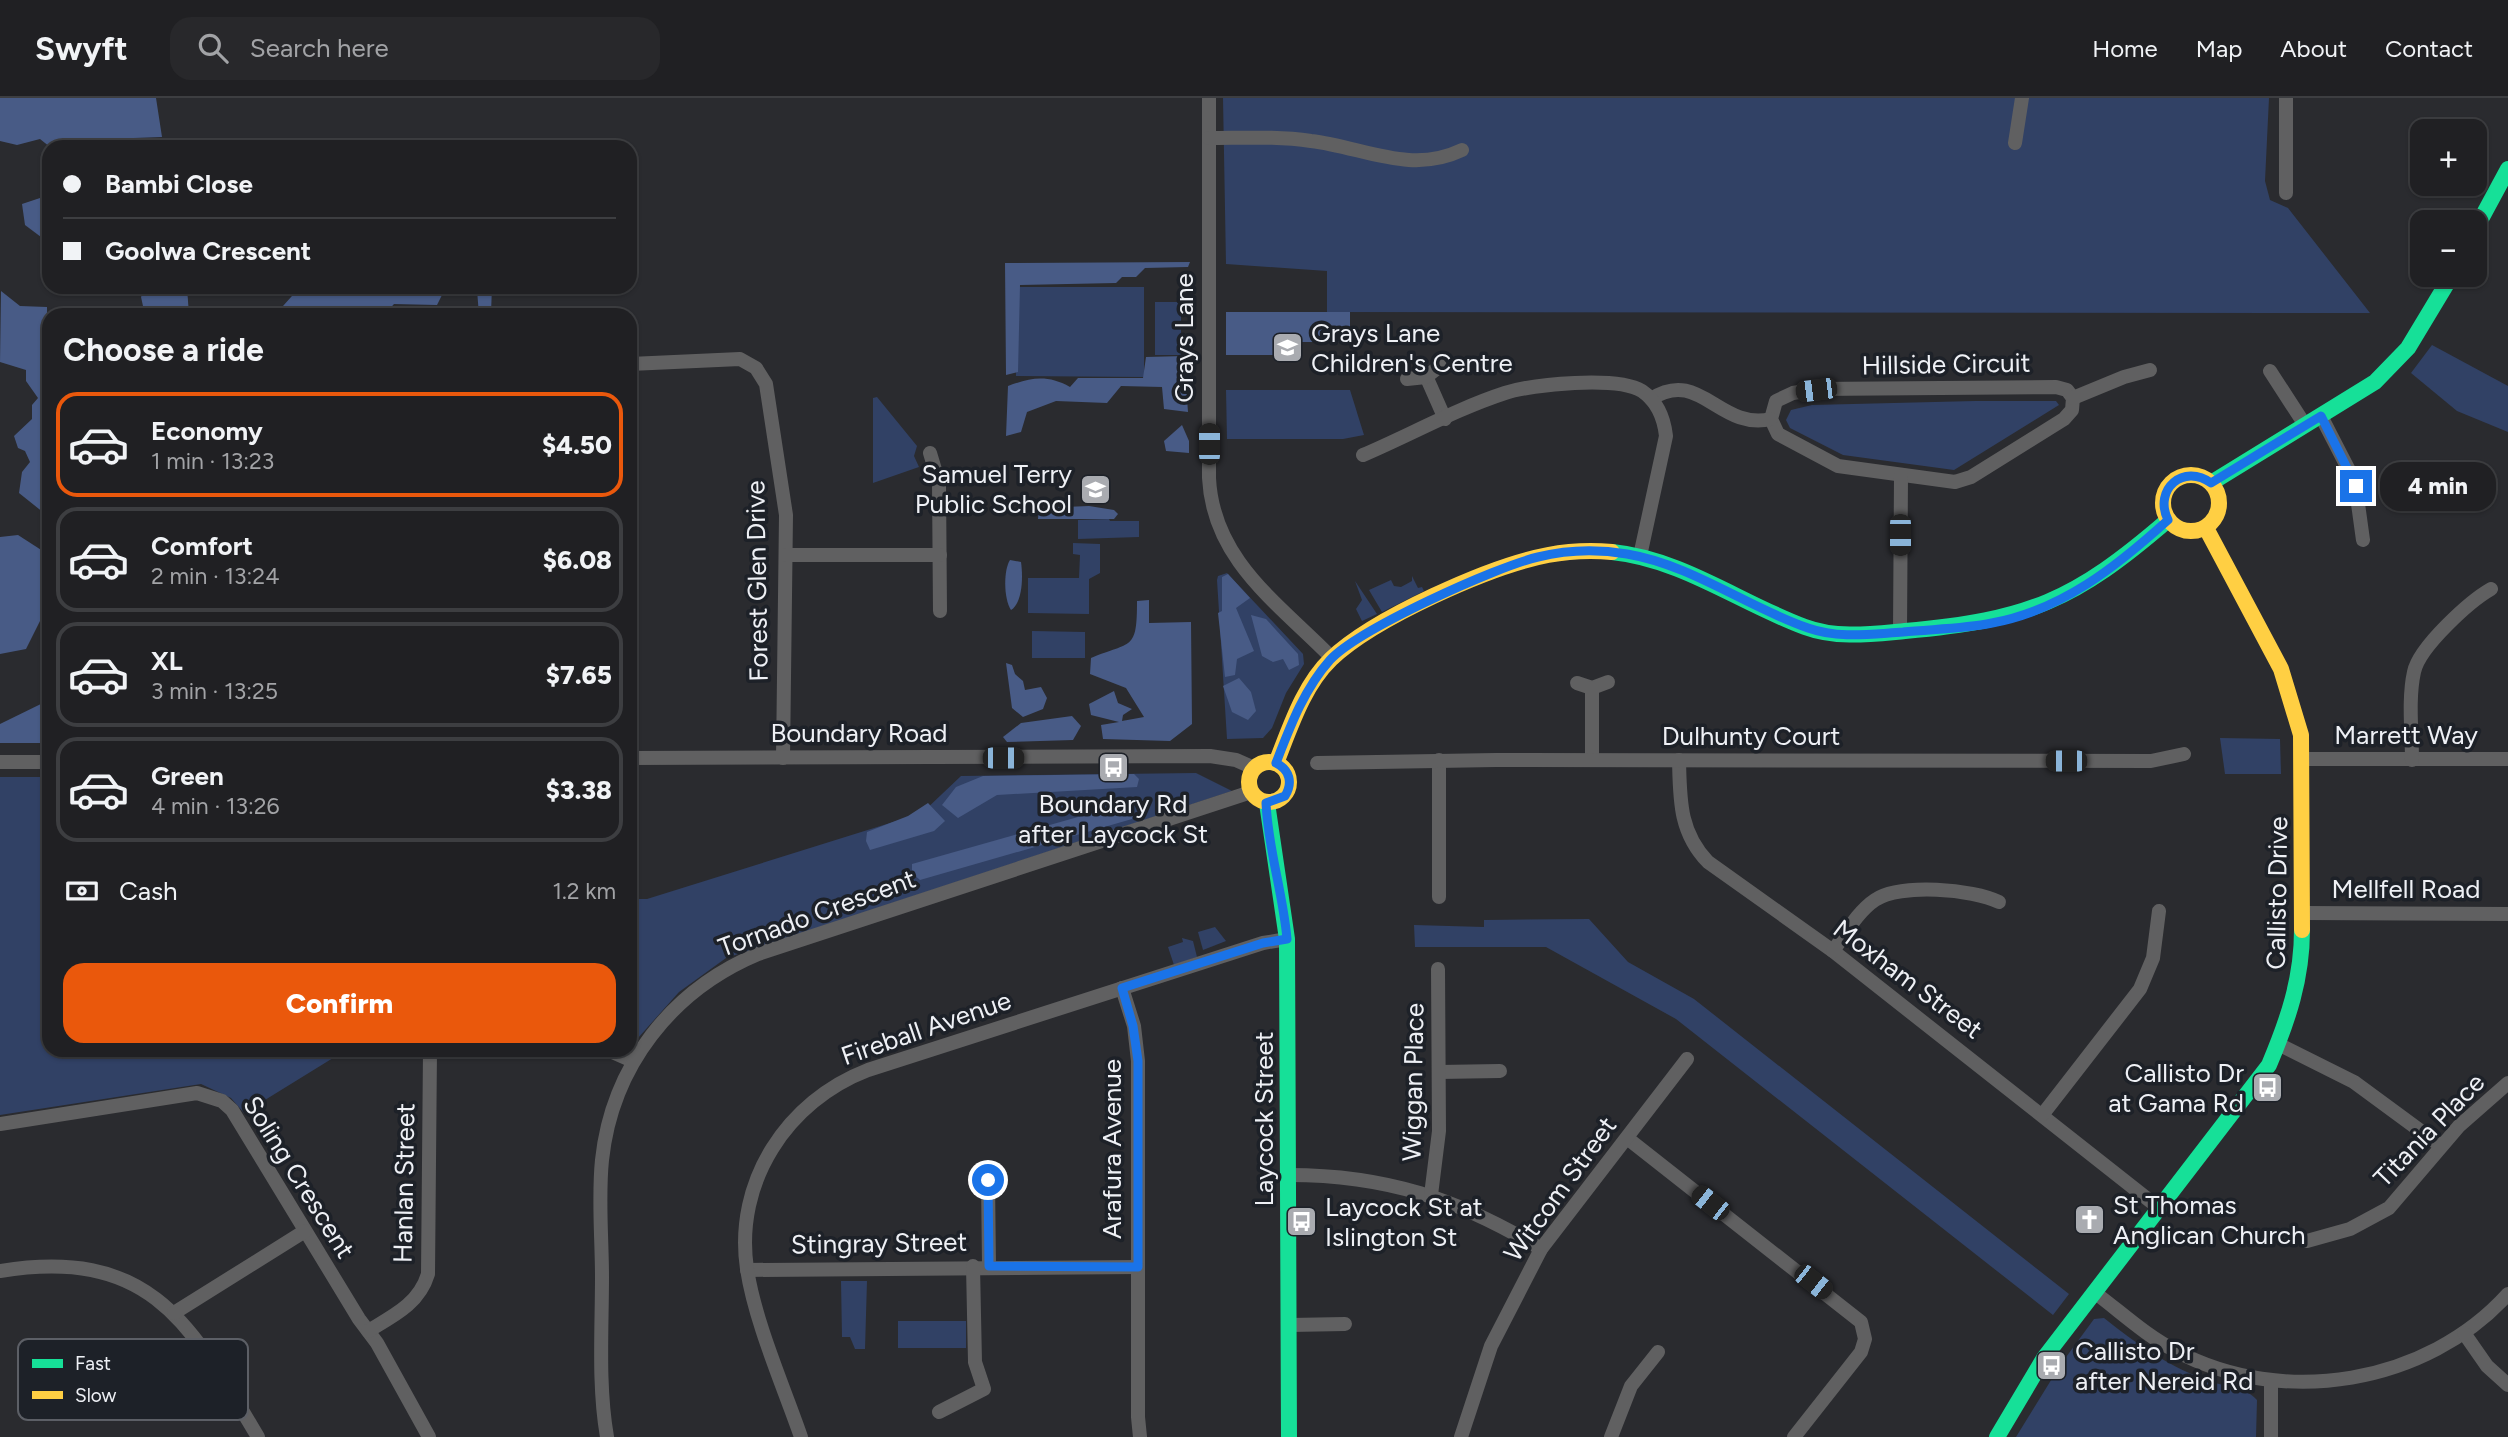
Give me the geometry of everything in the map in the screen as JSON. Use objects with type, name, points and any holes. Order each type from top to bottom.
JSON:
[{"type":"street","name":"Grays Lane","points":[[1209,98],[1209,478],[1212,512],[1233,556],[1332,658]]},
{"type":"street","points":[[2015,143],[2022,98]]},
{"type":"street","points":[[2286,193],[2287,98]]},
{"type":"street","points":[[1209,138],[1314,141],[1369,155],[1405,160],[1436,160],[1462,150]]},
{"type":"street","points":[[2486,210],[2508,169]]},
{"type":"street","points":[[2211,483],[2375,382],[2408,348],[2445,287]]},
{"type":"street","name":"Forest Glen Drive","points":[[637,365],[732,358],[746,361],[760,372],[768,389],[785,502],[783,758]]},
{"type":"street","points":[[1407,379],[1426,376],[1440,366]]},
{"type":"street","points":[[1651,399],[1668,389],[1680,388],[1744,420],[1757,422],[1772,419],[1778,435],[1827,462],[1845,468],[1949,482],[1971,477],[2064,419],[2072,410],[2073,398],[2124,377],[2150,370]]},
{"type":"street","points":[[2270,371],[2305,425]]},
{"type":"street","points":[[1426,376],[1445,419]]},
{"type":"street","points":[[1363,456],[1495,396],[1541,385],[1616,384],[1641,391],[1651,399],[1664,421],[1666,436],[1640,556]]},
{"type":"street","name":"Hillside Circuit","points":[[1772,419],[1773,407],[1780,398],[1816,390],[2056,387],[2067,390],[2073,398]]},
{"type":"street","points":[[2321,416],[2355,481],[2363,540]]},
{"type":"street","points":[[929,453],[939,479],[940,611]]},
{"type":"street","points":[[2195,475],[2211,483],[2220,502],[2218,512],[2206,528],[2198,531],[2181,530],[2168,520],[2162,502],[2165,493],[2177,479],[2195,475]]},
{"type":"street","points":[[1899,632],[1901,476]]},
{"type":"street","points":[[1276,763],[1311,684],[1332,658],[1376,628],[1525,560],[1588,551],[1640,556],[1672,566],[1816,630],[1851,636],[1992,623],[2051,605],[2102,575],[2168,520]]},
{"type":"street","name":"Callisto Drive","points":[[1997,1437],[2044,1358],[2257,1082],[2280,1045],[2299,983],[2304,913],[2304,759],[2297,716],[2281,669],[2206,528]]},
{"type":"street","points":[[786,555],[940,555]]},
{"type":"street","points":[[2412,760],[2412,682],[2416,665],[2468,603],[2491,589]]},
{"type":"street","points":[[1577,683],[1592,688],[1608,682]]},
{"type":"street","points":[[1592,688],[1592,760]]},
{"type":"street","name":"Dulhunty Court","points":[[1317,763],[1439,760],[2151,761],[2184,754]]},
{"type":"street","name":"Boundary Road","points":[[637,758],[1210,757],[1236,760],[1254,768]]},
{"type":"street","name":"Marrett Way","points":[[2304,759],[2508,759]]},
{"type":"street","points":[[1439,760],[1440,897]]},
{"type":"street","name":"Moxham Street","points":[[1679,760],[1682,816],[1697,850],[1723,874],[1833,951],[2159,1208]]},
{"type":"street","points":[[0,762],[42,762]]},
{"type":"street","points":[[1276,763],[1290,777],[1289,790],[1280,800],[1266,803],[1251,792],[1249,780],[1254,768],[1260,764],[1276,763]]},
{"type":"street","name":"Tornado Crescent","points":[[637,1056],[667,1015],[703,982],[730,966],[1251,792]]},
{"type":"street","name":"Laycock Street","points":[[1266,803],[1267,837],[1285,914],[1287,939],[1290,1437]]},
{"type":"street","points":[[1833,951],[1868,905],[1888,894],[1961,891],[1999,902]]},
{"type":"street","points":[[2043,1114],[2140,989],[2153,958],[2159,911]]},
{"type":"street","name":"Mellfell Road","points":[[2304,913],[2508,914]]},
{"type":"street","name":"Fireball Avenue","points":[[801,1437],[747,1270],[747,1219],[761,1170],[778,1137],[816,1098],[868,1070],[1263,943],[1287,939]]},
{"type":"street","name":"Wiggan Place","points":[[1431,1195],[1438,1162],[1438,969]]},
{"type":"street","name":"Arafura Avenue","points":[[1122,988],[1133,1026],[1138,1061],[1140,1437]]},
{"type":"street","points":[[2280,1045],[2354,1082],[2441,1146]]},
{"type":"street","name":"Hanlan Street","points":[[368,1331],[411,1304],[428,1274],[430,1057]]},
{"type":"street","points":[[624,1057],[633,1061]]},
{"type":"street","name":"Tornado Crescent","points":[[607,1437],[602,1398],[602,1161],[608,1128],[636,1057]]},
{"type":"street","name":"Witcom Street","points":[[1461,1437],[1490,1346],[1541,1249],[1687,1059]]},
{"type":"street","points":[[1439,1072],[1500,1071]]},
{"type":"street","name":"Titania Place","points":[[2307,1241],[2350,1229],[2380,1214],[2405,1192],[2441,1146],[2508,1083]]},
{"type":"street","name":"Soling Crescent","points":[[0,1124],[197,1093],[211,1096],[232,1110],[368,1331],[429,1437]]},
{"type":"street","points":[[1627,1138],[1860,1321],[1865,1334],[1861,1352],[1794,1437]]},
{"type":"street","points":[[1289,1175],[1357,1179],[1431,1195],[1481,1215],[1541,1249]]},
{"type":"street","points":[[988,1180],[989,1266]]},
{"type":"street","points":[[174,1313],[305,1231]]},
{"type":"street","points":[[0,1271],[46,1265],[95,1271],[133,1285],[174,1313],[197,1339]]},
{"type":"street","points":[[939,1412],[984,1389],[974,1352],[973,1266]]},
{"type":"street","name":"Stingray Street","points":[[747,1270],[973,1266],[1138,1267]]},
{"type":"street","points":[[2094,1292],[2175,1351],[2224,1371],[2271,1381],[2321,1381],[2367,1375],[2416,1359],[2464,1333],[2508,1294]]},
{"type":"street","points":[[1290,1325],[1345,1324]]},
{"type":"street","points":[[2464,1333],[2487,1366],[2508,1385]]},
{"type":"street","points":[[1611,1437],[1628,1393],[1658,1352]]},
{"type":"street","points":[[2270,1437],[2271,1381]]},
{"type":"street","points":[[248,1420],[258,1437]]},
{"type":"shaded area","points":[[0,98],[156,98],[162,137],[40,139],[17,145],[0,141]]},
{"type":"shaded area","points":[[1223,98],[2269,98],[2265,181],[2270,200],[2288,208],[2370,313],[1327,312],[1327,271],[1226,264]]},
{"type":"shaded area","points":[[42,197],[42,238],[25,225],[22,204]]},
{"type":"shaded area","points":[[1190,262],[1188,267],[1145,268],[1136,277],[1122,277],[1116,283],[1020,285],[1018,372],[1006,375],[1005,263]]},
{"type":"shaded area","points":[[1017,287],[1144,287],[1144,377],[1016,376]]},
{"type":"shaded area","points":[[1,291],[20,306],[47,307],[42,308],[42,511],[19,493],[22,472],[30,462],[25,451],[18,448],[14,436],[32,419],[32,405],[38,398],[26,381],[26,370],[0,362]]},
{"type":"shaded area","points":[[142,294],[188,294],[188,308],[143,308]]},
{"type":"shaded area","points":[[294,294],[442,294],[437,305],[394,304],[390,308],[283,306]]},
{"type":"shaded area","points":[[477,294],[492,294],[491,308],[478,308]]},
{"type":"shaded area","points":[[1155,302],[1181,302],[1181,355],[1155,355]]},
{"type":"shaded area","points":[[1226,312],[1350,312],[1350,342],[1277,342],[1276,355],[1226,355]]},
{"type":"shaded area","points":[[2432,345],[2508,386],[2508,432],[2457,411],[2411,373]]},
{"type":"shaded area","points":[[1184,356],[1188,412],[1164,409],[1162,387],[1121,386],[1107,403],[1056,401],[1027,412],[1021,432],[1006,436],[1008,386],[1040,379],[1070,387],[1078,378],[1143,378],[1146,357]]},
{"type":"shaded area","points":[[1226,390],[1350,390],[1364,435],[1343,439],[1227,439]]},
{"type":"shaded area","points":[[877,397],[917,446],[914,456],[919,467],[873,483],[873,398]]},
{"type":"shaded area","points":[[2056,401],[2059,405],[1954,470],[1843,455],[1790,428],[1786,420],[1791,410],[1812,405]]},
{"type":"shaded area","points":[[1182,425],[1189,441],[1189,453],[1166,451],[1164,441]]},
{"type":"shaded area","points":[[1089,506],[1114,510],[1118,514],[1114,519],[1038,519],[1039,508]]},
{"type":"shaded area","points":[[1078,520],[1139,521],[1139,537],[1078,539]]},
{"type":"shaded area","points":[[18,535],[42,550],[42,617],[26,649],[0,654],[0,537]]},
{"type":"shaded area","points":[[1073,543],[1100,544],[1100,573],[1089,579],[1089,614],[1028,613],[1028,578],[1079,578],[1080,555],[1073,554]]},
{"type":"shaded area","points":[[1010,560],[1021,562],[1022,574],[1020,595],[1011,610],[1005,585]]},
{"type":"shaded area","points":[[1227,573],[1303,654],[1304,664],[1286,693],[1272,728],[1263,738],[1227,739],[1217,580],[1218,576]]},
{"type":"shaded area","points":[[1228,574],[1250,598],[1236,608],[1254,651],[1237,659],[1235,675],[1225,677],[1218,613],[1222,611],[1222,577]]},
{"type":"shaded area","points":[[1412,576],[1418,588],[1422,587],[1424,591],[1382,612],[1369,590],[1391,580],[1394,586],[1401,587],[1412,581]]},
{"type":"shaded area","points":[[1355,581],[1377,614],[1362,621],[1356,609],[1362,600]]},
{"type":"shaded area","points":[[1149,600],[1149,623],[1191,622],[1192,724],[1170,741],[1103,739],[1101,725],[1119,722],[1091,715],[1089,704],[1114,691],[1118,703],[1132,709],[1123,715],[1122,721],[1144,717],[1126,688],[1090,674],[1091,658],[1129,642],[1136,629],[1137,601]]},
{"type":"shaded area","points":[[1251,615],[1266,619],[1298,654],[1299,665],[1289,670],[1283,659],[1273,662],[1262,656]]},
{"type":"shaded area","points":[[1032,631],[1085,632],[1085,658],[1032,658]]},
{"type":"shaded area","points":[[1006,663],[1012,665],[1015,674],[1023,681],[1025,690],[1041,687],[1047,698],[1043,709],[1023,717],[1012,708]]},
{"type":"shaded area","points":[[1239,678],[1251,692],[1256,711],[1248,720],[1232,712],[1223,686]]},
{"type":"shaded area","points":[[42,703],[42,743],[0,743],[0,724]]},
{"type":"shaded area","points":[[1072,716],[1081,726],[1073,740],[1007,742],[1003,737],[1021,723]]},
{"type":"shaded area","points":[[2220,738],[2280,739],[2281,774],[2225,774]]},
{"type":"shaded area","points":[[1196,773],[1232,791],[726,958],[679,992],[637,1039],[637,899],[647,899],[922,813],[961,776]]},
{"type":"shaded area","points":[[1134,774],[1139,779],[1137,787],[997,795],[958,818],[942,805],[956,787],[983,776]]},
{"type":"shaded area","points":[[0,777],[42,777],[42,1057],[335,1057],[244,1113],[231,1098],[201,1084],[0,1115]]},
{"type":"shaded area","points":[[928,803],[945,821],[934,831],[870,850],[866,841],[867,832],[908,816]]},
{"type":"shaded area","points":[[1124,804],[1134,812],[1132,819],[920,880],[912,873],[912,864]]},
{"type":"shaded area","points":[[1589,919],[1628,962],[1694,999],[2069,1294],[2053,1315],[1676,1019],[1546,947],[1415,947],[1414,925],[1484,927],[1484,920]]},
{"type":"shaded area","points":[[1215,927],[1226,941],[1203,950],[1198,932]]},
{"type":"shaded area","points":[[1182,938],[1193,941],[1197,957],[1174,965],[1168,947],[1183,942]]},
{"type":"shaded area","points":[[841,1281],[867,1281],[865,1349],[855,1349],[850,1337],[842,1337]]},
{"type":"shaded area","points":[[2104,1318],[2169,1363],[2253,1396],[2257,1400],[2256,1437],[2016,1437],[2061,1364],[2094,1319]]},
{"type":"shaded area","points":[[898,1321],[966,1321],[966,1348],[898,1348]]},
{"type":"traffic: fast","points":[[2486,210],[2508,169]]},
{"type":"traffic: fast","points":[[2211,483],[2375,382],[2408,348],[2445,287]]},
{"type":"traffic: fast","points":[[1612,552],[1638,556],[1687,572],[1781,617],[1817,631],[1867,634],[1985,620],[2048,602],[2105,570],[2168,520]]},
{"type":"traffic: fast","points":[[1267,803],[1287,939],[1289,1437]]},
{"type":"traffic: fast","points":[[1997,1437],[2044,1358],[2269,1065],[2293,999],[2300,965],[2302,930]]},
{"type":"traffic: slow","points":[[2185,475],[2197,475],[2207,479],[2215,487],[2219,503],[2215,519],[2207,527],[2197,531],[2185,531],[2175,527],[2167,519],[2163,509],[2163,497],[2167,487],[2175,479],[2185,475]]},
{"type":"traffic: slow","points":[[2206,528],[2281,669],[2301,735],[2302,930]]},
{"type":"traffic: slow","points":[[1276,763],[1298,708],[1321,670],[1350,643],[1375,627],[1465,582],[1524,561],[1564,553],[1612,552]]},
{"type":"traffic: slow","points":[[1269,762],[1277,763],[1283,768],[1288,774],[1289,782],[1288,790],[1283,796],[1277,801],[1269,802],[1261,801],[1255,796],[1250,790],[1249,782],[1250,774],[1255,768],[1261,763],[1269,762]]},
{"type":"place","name":"Grays Lane Children's Centre","points":[[1288,348]]},
{"type":"place","name":"Samuel Terry Public School","points":[[1095,489]]},
{"type":"place","name":"Boundary Rd after Laycock St","points":[[1113,768]]},
{"type":"place","name":"Callisto Dr at Gama Rd","points":[[2267,1088]]},
{"type":"place","name":"St Thomas Anglican Church","points":[[2090,1220]]},
{"type":"place","name":"Laycock St at Islington St","points":[[1302,1222]]},
{"type":"place","name":"Callisto Dr after Nereid Rd","points":[[2052,1366]]},
{"type":"route","points":[[988,1180],[989,1266],[1138,1267],[1138,1061],[1129,1007],[1122,988],[1263,943],[1287,939],[1285,914],[1267,837],[1266,803],[1285,796],[1290,783],[1287,771],[1276,763],[1311,684],[1332,658],[1376,628],[1510,565],[1549,554],[1588,551],[1628,554],[1657,561],[1798,624],[1828,633],[1851,636],[1976,626],[2039,610],[2089,584],[2168,520],[2162,502],[2169,485],[2177,479],[2185,475],[2195,475],[2211,483],[2321,416],[2351,471],[2356,486]]}]
